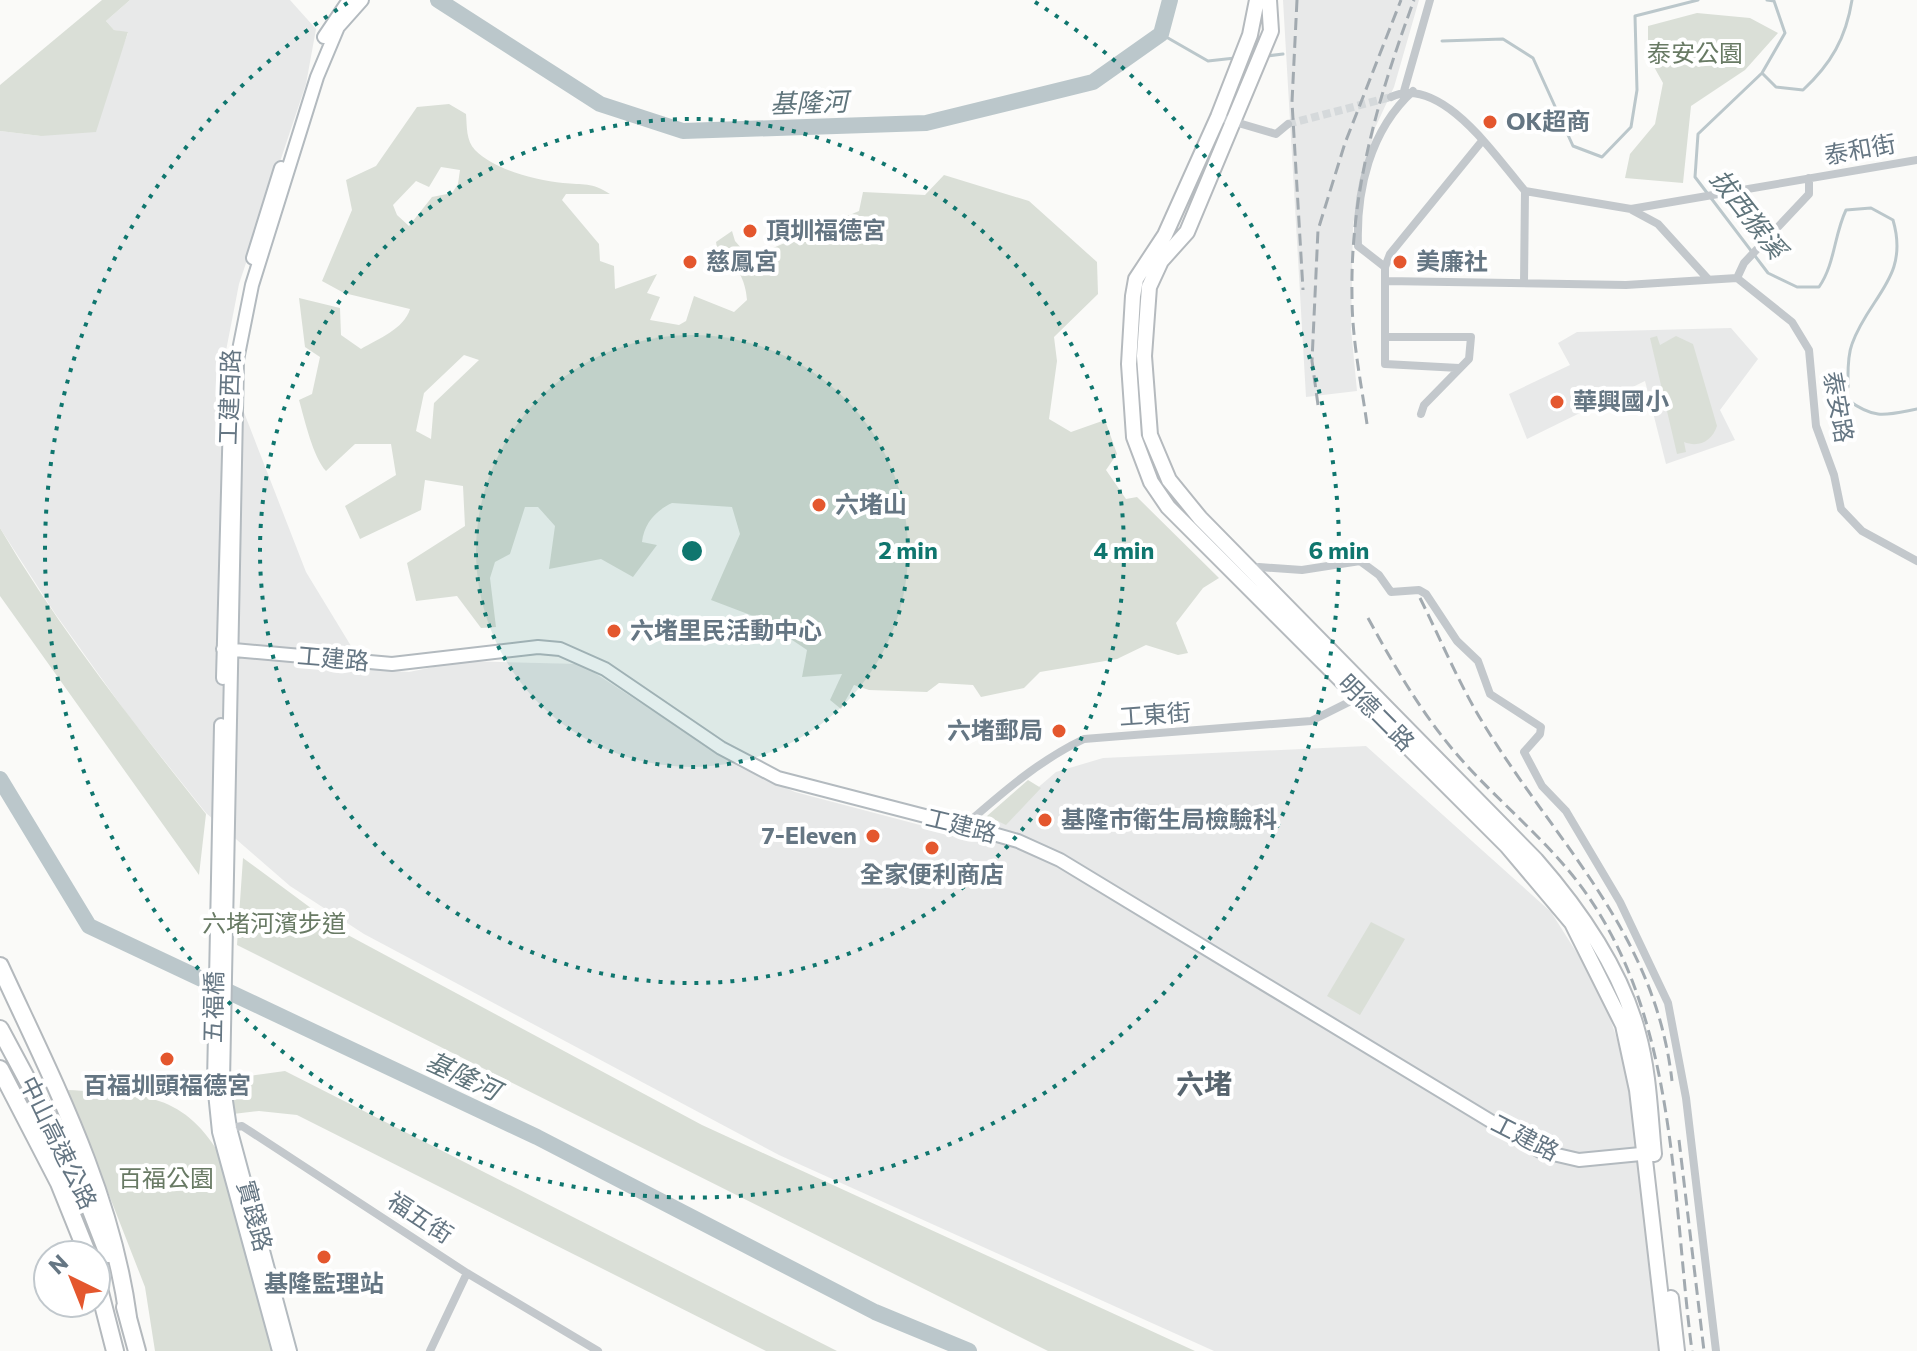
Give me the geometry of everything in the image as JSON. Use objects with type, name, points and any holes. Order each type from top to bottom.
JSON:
[{"type":"highway","points":[[0,966],[96,1180],[120,1259],[128,1317]]},
{"type":"highway","name":"中山高速公路","points":[[0,1029],[75,1169],[104,1241],[137,1351]]},
{"type":"highway","name":"中山高速公路","points":[[0,1069],[59,1183],[82,1239]]},
{"type":"highway","points":[[107,1319],[115,1351]]},
{"type":"main road","name":"明德二路","points":[[1224,120],[1224,99],[1250,35],[1257,0]]},
{"type":"main road","name":"明德二路","points":[[1269,0],[1271,31],[1242,99],[1224,120],[1165,235],[1136,279],[1129,364],[1134,437],[1151,482],[1168,507],[1536,860],[1588,928],[1638,1031],[1649,1090],[1649,1153],[1677,1351]]},
{"type":"main road","name":"明德二路","points":[[1653,1184],[1667,1351]]},
{"type":"street","points":[[335,24],[349,0]]},
{"type":"street","points":[[335,24],[362,0]]},
{"type":"street","points":[[1385,267],[1358,246],[1361,190],[1381,129],[1408,91],[1430,0]]},
{"type":"street","name":"工建西路","points":[[222,786],[238,344],[252,285],[335,24]]},
{"type":"street","points":[[1391,97],[1408,91],[1440,100],[1482,141],[1525,191],[1631,209],[1658,224],[1708,279]]},
{"type":"street","points":[[1224,120],[1276,134],[1288,124]]},
{"type":"street","points":[[1459,368],[1385,364],[1385,267],[1390,254],[1482,141]]},
{"type":"street","name":"泰和街","points":[[1631,209],[1917,160]]},
{"type":"street","points":[[1386,281],[1626,285],[1737,278],[1744,263],[1809,194],[1809,178]]},
{"type":"street","points":[[1524,283],[1525,191]]},
{"type":"street","name":"泰安路","points":[[1737,278],[1792,322],[1809,350],[1816,426],[1834,475],[1841,509],[1862,531],[1917,561]]},
{"type":"street","points":[[1386,337],[1471,337],[1469,359],[1424,405],[1421,414]]},
{"type":"street","points":[[1259,567],[1302,570],[1360,561],[1379,575],[1391,592],[1419,590],[1426,594],[1457,641],[1478,661],[1490,694],[1541,727],[1540,734],[1524,752],[1525,758],[1542,786],[1566,811],[1620,902],[1668,1003],[1686,1098],[1716,1351]]},
{"type":"street","name":"工建路","points":[[227,649],[392,664],[538,647],[560,649],[605,669],[721,748],[778,778],[1033,847],[1095,880],[1540,1151],[1579,1160],[1649,1153]]},
{"type":"street","name":"工東街","points":[[964,827],[1017,780],[1059,751],[1084,739],[1311,721],[1365,693]]},
{"type":"street","name":"五福橋","points":[[218,1082],[222,786]]},
{"type":"street","name":"實踐路","points":[[218,1082],[225,1130],[279,1351]]},
{"type":"street","name":"福五街","points":[[225,1130],[242,1126],[467,1273],[598,1351]]},
{"type":"street","name":"實踐路","points":[[225,1130],[290,1351]]},
{"type":"street","points":[[430,1351],[467,1273]]},
{"type":"shaded area","points":[[130,0],[290,0],[316,29],[306,84],[239,284],[224,361],[306,572],[365,669],[409,672],[463,661],[581,664],[739,767],[795,792],[977,840],[1056,772],[1103,758],[1366,746],[1551,912],[1601,991],[1627,1069],[1660,1351],[1214,1351],[779,1155],[364,934],[290,886],[206,813],[127,714],[54,612],[0,528],[0,131],[41,136],[112,75],[128,33],[114,30],[106,21]]},
{"type":"shaded area","points":[[1283,0],[1419,0],[1394,87],[1375,128],[1353,224],[1351,329],[1357,391],[1306,397]]},
{"type":"shaded area","name":"華興國小","points":[[1731,328],[1758,359],[1720,410],[1735,440],[1666,464],[1645,381],[1527,439],[1509,394],[1570,365],[1558,343],[1577,332]]},
{"type":"green space","points":[[102,0],[130,0],[106,21],[114,30],[128,32],[96,132],[41,136],[0,131],[0,85]]},
{"type":"green space","name":"泰安公園","points":[[1697,13],[1750,18],[1778,33],[1745,70],[1691,106],[1683,183],[1625,178],[1630,154],[1655,124],[1663,83],[1648,56],[1648,26]]},
{"type":"green space","points":[[449,104],[466,114],[472,146],[483,157],[504,168],[540,179],[592,186],[610,194],[566,194],[562,200],[599,244],[600,261],[614,266],[615,289],[657,274],[647,293],[660,297],[650,320],[679,325],[686,321],[694,296],[734,312],[747,300],[739,272],[730,261],[718,254],[716,242],[732,231],[735,241],[750,258],[859,211],[863,192],[925,195],[944,175],[1029,201],[1097,262],[1098,294],[1054,337],[1057,361],[1049,419],[1071,432],[1105,420],[1117,454],[1106,470],[1126,499],[1137,497],[1219,578],[1203,588],[1176,623],[1188,653],[1178,655],[1146,645],[1117,659],[1040,672],[1024,688],[981,697],[973,685],[939,683],[927,692],[869,690],[854,685],[841,709],[830,700],[842,674],[802,677],[807,650],[761,619],[711,600],[740,534],[732,507],[672,503],[660,510],[648,524],[642,542],[657,545],[633,577],[601,559],[549,569],[555,526],[538,507],[525,507],[510,554],[495,562],[490,578],[496,627],[481,628],[457,596],[416,601],[407,563],[465,526],[463,486],[425,480],[421,510],[360,539],[345,506],[396,475],[391,444],[355,444],[326,471],[321,465],[299,400],[312,394],[320,357],[305,347],[299,298],[340,308],[341,335],[361,349],[390,333],[407,316],[410,309],[344,293],[322,281],[352,210],[346,180],[376,166],[417,107]],"holes":[[[441,167],[460,170],[458,184],[452,193],[432,197],[409,226],[397,215],[393,205],[416,181],[429,187]],[[464,355],[479,360],[434,403],[431,439],[416,431],[424,393]]]},
{"type":"green space","points":[[1657,336],[1660,345],[1676,336],[1693,344],[1717,426],[1700,444],[1684,442],[1686,452],[1677,454],[1650,338]]},
{"type":"green space","name":"六堵河濱步道","points":[[0,528],[72,639],[206,814],[199,875],[0,596]]},
{"type":"green space","points":[[1028,780],[1041,788],[1006,825],[987,816]]},
{"type":"green space","name":"六堵河濱步道","points":[[243,858],[346,934],[702,1125],[1195,1351],[1048,1351],[237,945]]},
{"type":"green space","points":[[1371,922],[1405,939],[1360,1015],[1327,996]]},
{"type":"green space","points":[[285,1071],[837,1351],[766,1351],[297,1115],[259,1111],[233,1114],[228,1079]]},
{"type":"green space","name":"百福公園","points":[[68,1090],[136,1095],[155,1100],[190,1118],[205,1134],[220,1155],[273,1351],[155,1351],[145,1287]]},
{"type":"waterway","name":"基隆河","points":[[438,0],[600,104],[683,131],[926,123],[1093,82],[1161,34],[1170,0]]},
{"type":"waterway","name":"拔西猴溪","points":[[1442,41],[1503,39],[1533,58],[1573,146],[1602,157],[1631,127],[1637,90],[1635,16],[1698,0]]},
{"type":"waterway","name":"拔西猴溪","points":[[1767,0],[1774,1],[1785,33],[1762,73],[1698,134],[1695,177],[1768,273],[1797,287],[1819,287],[1828,269],[1846,210],[1871,208],[1893,220],[1897,240],[1892,272],[1852,344],[1848,387]]},
{"type":"waterway","points":[[1762,73],[1776,87],[1803,90],[1836,50],[1852,0]]},
{"type":"waterway","name":"拔西猴溪","points":[[1161,34],[1208,61],[1235,58]]},
{"type":"waterway","name":"拔西猴溪","points":[[1267,56],[1283,54]]},
{"type":"waterway","name":"拔西猴溪","points":[[1848,400],[1866,411],[1881,414],[1917,409]]},
{"type":"waterway","name":"基隆河","points":[[0,779],[89,926],[537,1137],[875,1312],[969,1351]]},
{"type":"tunnel","points":[[1288,124],[1391,97]]},
{"type":"railway","points":[[1297,0],[1292,102],[1303,290]]},
{"type":"railway","points":[[1318,405],[1312,361],[1318,230],[1345,143],[1401,0]]},
{"type":"railway","points":[[1367,424],[1352,313],[1356,220],[1361,182],[1378,109],[1414,0]]},
{"type":"railway","points":[[1420,598],[1483,723],[1599,892],[1624,934],[1646,979],[1662,1028],[1672,1081]]},
{"type":"railway","points":[[1368,618],[1426,715],[1469,768],[1575,878],[1617,947],[1639,1001],[1655,1057],[1666,1115],[1692,1351]]},
{"type":"railway","points":[[1679,1140],[1704,1351]]},
{"type":"place","name":"OK超商","points":[[1490,122]]},
{"type":"place","name":"頂圳福德宮","points":[[750,231]]},
{"type":"place","name":"慈鳳宮","points":[[690,262]]},
{"type":"place","name":"美廉社","points":[[1400,262]]},
{"type":"place","name":"華興國小","points":[[1557,402]]},
{"type":"place","name":"六堵山","points":[[819,505]]},
{"type":"place","name":"六堵里民活動中心","points":[[614,631]]},
{"type":"place","name":"六堵郵局","points":[[1059,731]]},
{"type":"place","name":"基隆市衛生局檢驗科","points":[[1045,820]]},
{"type":"place","name":"7-Eleven","points":[[873,836]]},
{"type":"place","name":"全家便利商店","points":[[932,848]]},
{"type":"place","name":"百福圳頭福德宮","points":[[167,1059]]},
{"type":"place","name":"基隆監理站","points":[[324,1257]]},
{"type":"district","name":"六堵","points":[[1204,1084]]}]
